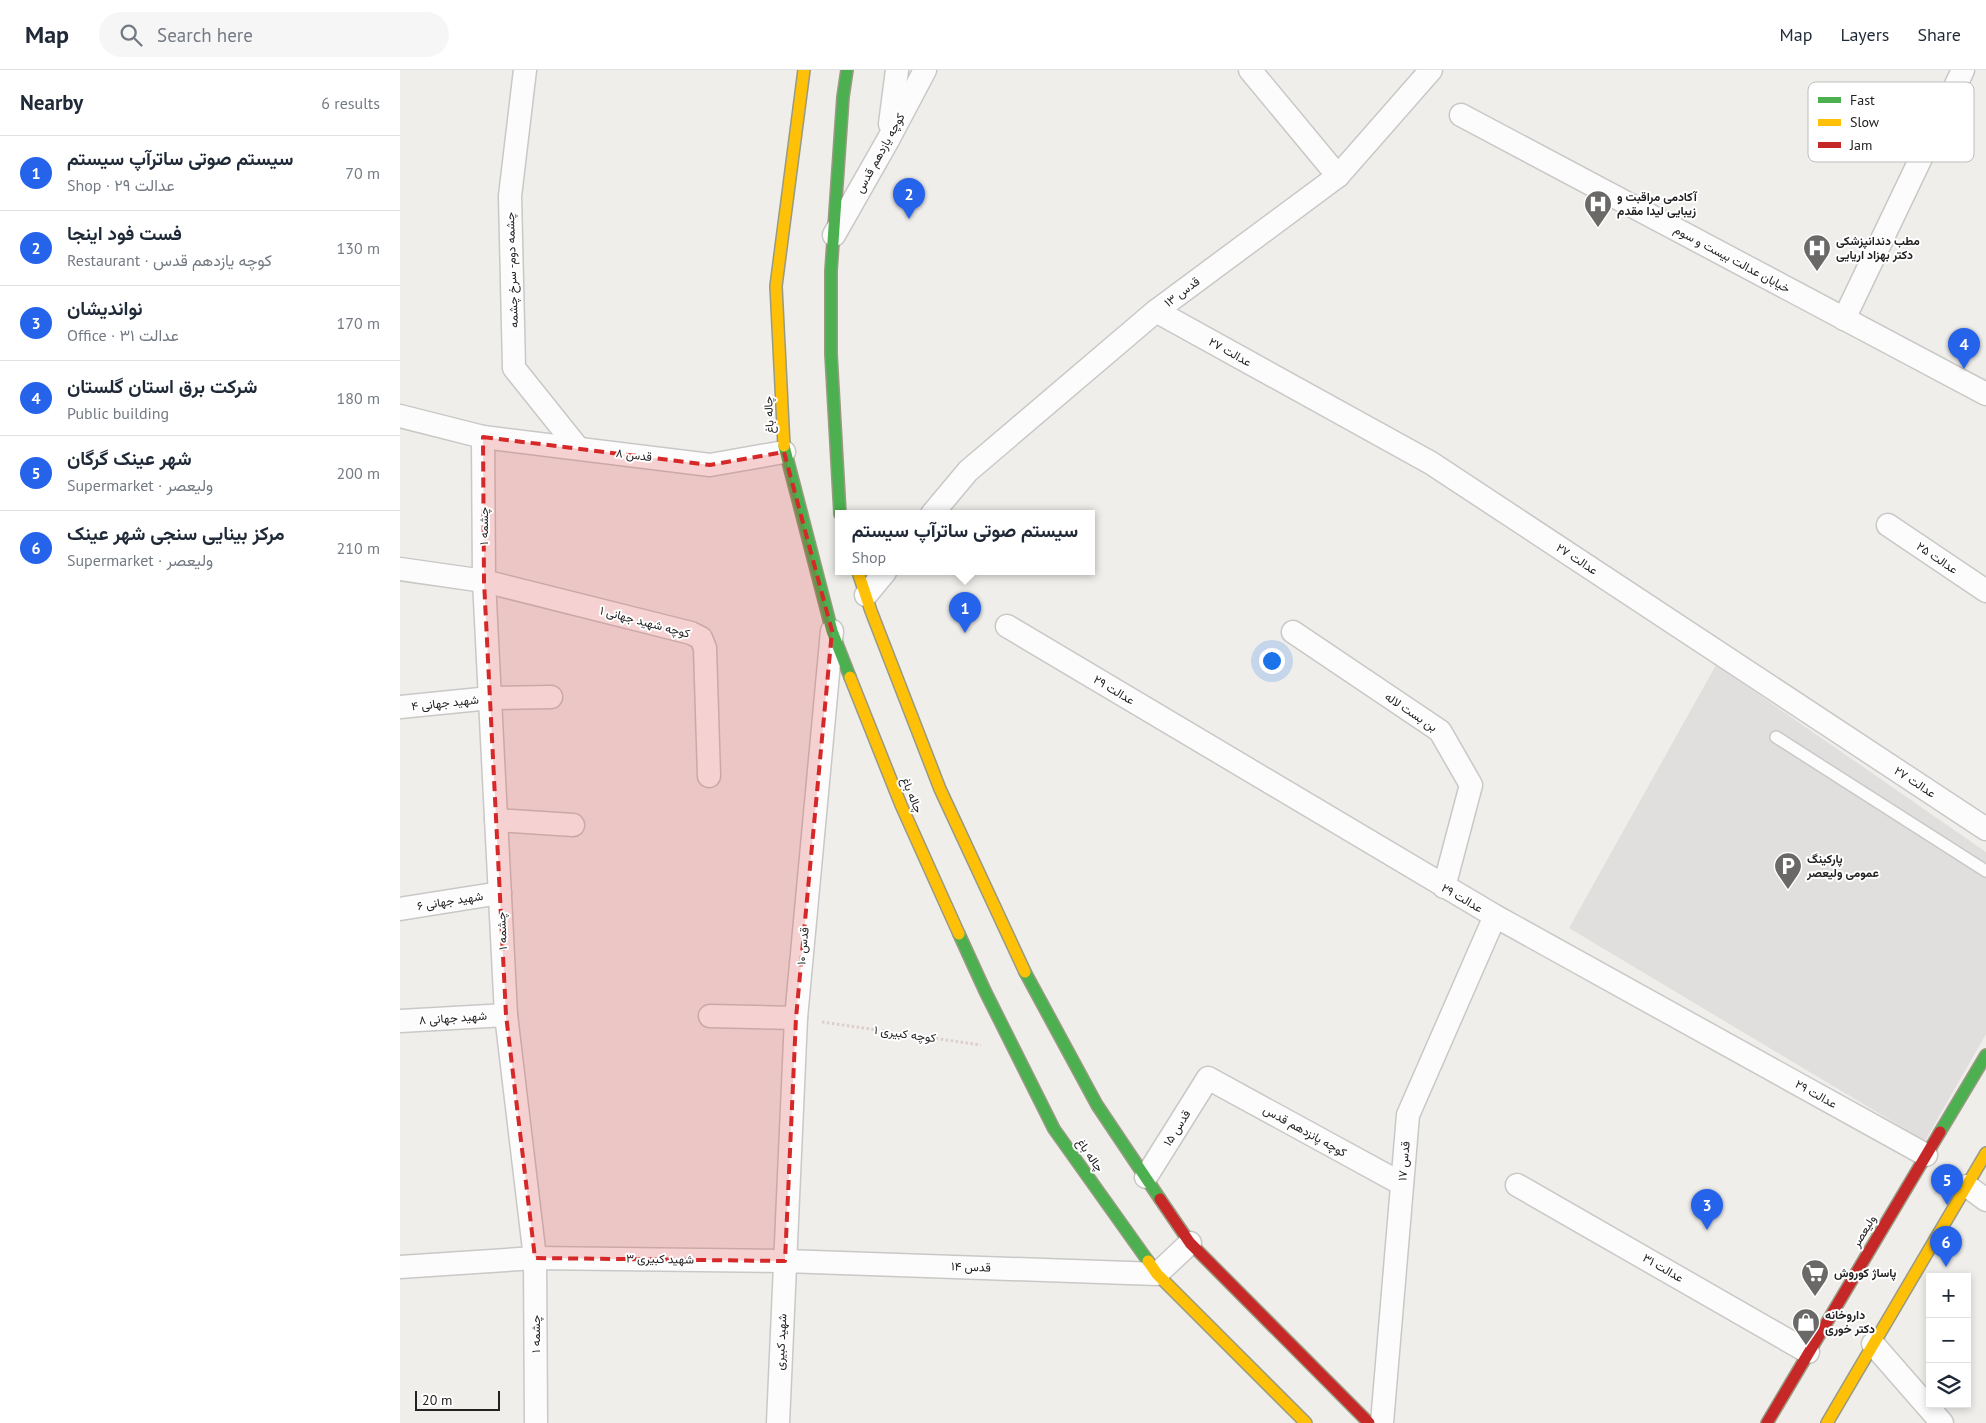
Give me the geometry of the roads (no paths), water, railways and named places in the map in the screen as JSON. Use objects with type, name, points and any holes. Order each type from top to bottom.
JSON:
[{"type":"main road","name":"چاله باغ","points":[[804,70],[776,286],[784,452],[832,632],[901,805],[985,991],[1054,1129],[1157,1274],[1306,1423]]},
{"type":"main road","points":[[840,510],[831,354],[831,271],[843,97],[847,70]]},
{"type":"main road","points":[[859,575],[940,789],[1022,968],[1097,1105],[1190,1244],[1369,1423]]},
{"type":"main road","name":"ولیعصر","points":[[1767,1423],[1986,1055]]},
{"type":"main road","points":[[1827,1423],[1986,1153]]},
{"type":"street","name":"چشمه دوم- سرخ چشمه","points":[[525,70],[510,196],[514,368],[578,448]]},
{"type":"street","points":[[888,140],[897,70]]},
{"type":"street","name":"کوچه یازدهم قدس","points":[[834,235],[925,70]]},
{"type":"street","points":[[1250,70],[1338,176]]},
{"type":"street","name":"قدس ۱۳","points":[[935,510],[968,471],[1156,311],[1338,176],[1431,70]]},
{"type":"street","points":[[1957,82],[1963,70]]},
{"type":"street","name":"خیابان عدالت بیست و سوم","points":[[1461,115],[1986,394]]},
{"type":"street","points":[[1844,319],[1919,162]]},
{"type":"street","name":"عدالت ۲۷","points":[[1156,311],[1431,463],[1986,829]]},
{"type":"street","name":"قدس ۸","points":[[400,416],[483,437],[710,465],[784,452]]},
{"type":"street","name":"چشمه ۱","points":[[483,437],[484,581],[506,1015],[535,1258],[536,1423]]},
{"type":"street","name":"۲۵ عدالت","points":[[1888,525],[1986,591]]},
{"type":"street","points":[[400,569],[484,581]]},
{"type":"street","points":[[866,595],[883,575]]},
{"type":"street","name":"کوچه شهید جهانی ۱","points":[[484,581],[682,631],[701,638],[705,648],[709,776]]},
{"type":"street","name":"عدالت ۲۹","points":[[1006,626],[1444,887],[1926,1155]]},
{"type":"street","name":"قدس ۱۰","points":[[785,1261],[796,1018],[832,632]]},
{"type":"street","name":"بن بست لاله","points":[[1293,632],[1440,731],[1471,785],[1444,887]]},
{"type":"street","name":"۴ شهید جهانی","points":[[400,707],[490,698],[551,697]]},
{"type":"street","points":[[496,820],[573,825]]},
{"type":"street","name":"۶ شهید جهانی","points":[[400,909],[500,893]]},
{"type":"street","name":"قدس ۱۷","points":[[1382,1423],[1408,1115],[1495,916]]},
{"type":"street","name":"۸ شهید جهانی","points":[[400,1022],[506,1015]]},
{"type":"street","points":[[710,1016],[796,1018]]},
{"type":"street","name":"۱۵ قدس","points":[[1146,1177],[1208,1078]]},
{"type":"street","name":"کوچه پانزدهم قدس","points":[[1208,1078],[1402,1184]]},
{"type":"street","name":"عدالت ۳۱","points":[[1517,1185],[1808,1352]]},
{"type":"street","points":[[1967,1186],[1986,1200]]},
{"type":"street","points":[[1157,1274],[1190,1244]]},
{"type":"street","name":"۳ شهید کبیری","points":[[400,1267],[535,1258],[785,1261]]},
{"type":"street","name":"قدس ۱۴","points":[[785,1261],[1157,1274]]},
{"type":"street","name":"شهید کبیری","points":[[778,1423],[785,1261]]},
{"type":"street","points":[[1873,1344],[1942,1423]]},
{"type":"lane","points":[[1776,737],[1986,871]]},
{"type":"place","name":"فست فود اينجا","points":[[909,219]]},
{"type":"place","name":"آکادمی مراقبت و زیبایی لیدا مقدم","points":[[1598,228]]},
{"type":"place","name":"مطب دندانپزشکی دکتر بهزاد اریایی","points":[[1817,272]]},
{"type":"place","name":"شرکت برق استان گلستان","points":[[1964,369]]},
{"type":"place","name":"سیستم صوتی ساترآپ سیستم","points":[[965,633]]},
{"type":"place","name":"پارکینگ عمومی ولیعصر","points":[[1788,890]]},
{"type":"place","name":"شهر عینک گرگان","points":[[1947,1205]]},
{"type":"place","name":"نواندیشان","points":[[1707,1230]]},
{"type":"place","name":"مرکز بینایی سنجی شهر عینک","points":[[1946,1267]]},
{"type":"place","name":"پاساژ کوروش","points":[[1815,1297]]},
{"type":"place","name":"داروخانه دکتر خوری","points":[[1806,1346]]}]
